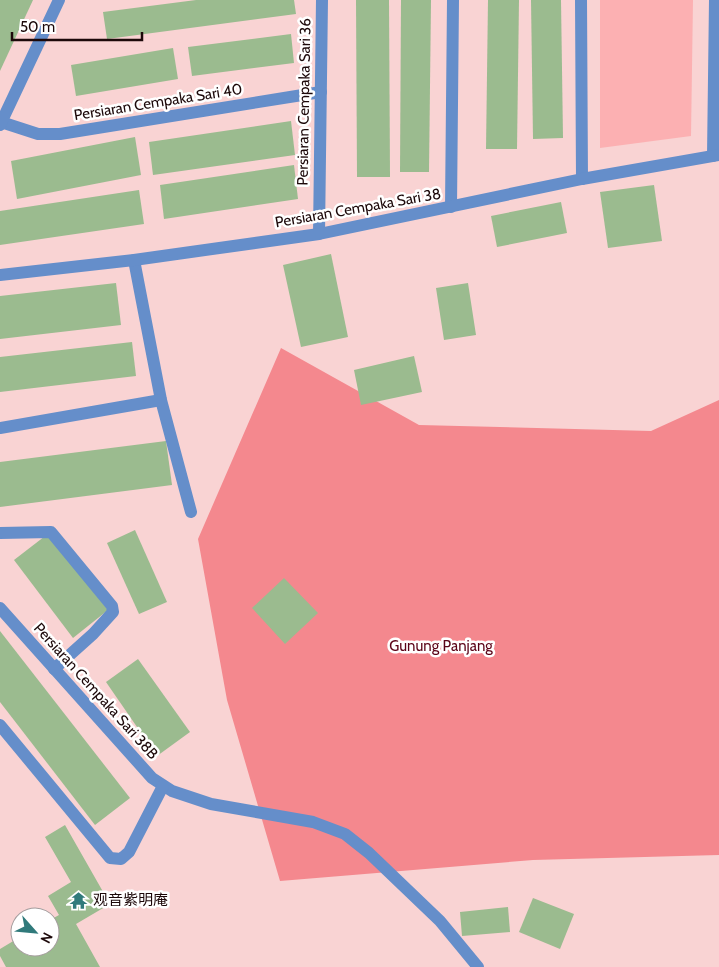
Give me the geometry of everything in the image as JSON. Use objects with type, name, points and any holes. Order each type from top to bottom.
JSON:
[{"type":"street","points":[[1,124],[59,0]]},
{"type":"street","name":"Persiaran Cempaka Sari 36","points":[[318,234],[322,0]]},
{"type":"street","points":[[451,208],[453,0]]},
{"type":"street","points":[[581,0],[582,179]]},
{"type":"street","points":[[715,0],[716,155]]},
{"type":"street","name":"Persiaran Cempaka Sari 40","points":[[1,124],[38,134],[60,134],[321,92]]},
{"type":"street","name":"Persiaran Cempaka Sari 38","points":[[0,275],[134,260],[318,234],[451,208],[582,179],[716,155]]},
{"type":"street","points":[[134,260],[161,400],[191,512]]},
{"type":"street","points":[[0,428],[161,400]]},
{"type":"street","points":[[0,533],[51,532],[112,606],[113,612],[93,634],[54,669]]},
{"type":"street","name":"Persiaran Cempaka Sari 38B","points":[[0,608],[152,778],[167,789]]},
{"type":"street","points":[[0,725],[110,858],[121,859],[129,852],[167,789],[211,804],[313,822],[345,834],[369,853],[440,921],[478,967]]},
{"type":"shaded area","points":[[600,0],[693,0],[691,136],[600,148]]},
{"type":"green space","name":"Gunung Panjang","points":[[281,348],[419,425],[651,431],[719,400],[719,855],[533,860],[280,881],[227,700],[198,539]]},
{"type":"building","points":[[0,0],[33,0],[0,71]]},
{"type":"building","points":[[196,0],[294,0],[296,14],[107,39],[103,12]]},
{"type":"building","points":[[356,0],[389,0],[390,177],[357,177]]},
{"type":"building","points":[[401,0],[431,0],[429,172],[400,172]]},
{"type":"building","points":[[488,0],[519,0],[517,149],[486,149]]},
{"type":"building","points":[[531,0],[561,0],[563,138],[533,139]]},
{"type":"building","points":[[291,34],[294,63],[192,76],[188,47]]},
{"type":"building","points":[[173,48],[178,79],[76,96],[71,65]]},
{"type":"building","points":[[291,121],[295,155],[153,175],[149,142]]},
{"type":"building","points":[[135,137],[141,175],[17,199],[11,161]]},
{"type":"building","points":[[294,165],[298,199],[164,219],[160,185]]},
{"type":"building","points":[[654,185],[662,241],[608,248],[600,192]]},
{"type":"building","points":[[139,190],[144,224],[0,245],[0,211]]},
{"type":"building","points":[[561,202],[567,233],[497,247],[491,216]]},
{"type":"building","points":[[331,254],[348,337],[301,347],[283,265]]},
{"type":"building","points":[[116,283],[121,325],[0,339],[0,296]]},
{"type":"building","points":[[468,283],[476,335],[444,340],[436,288]]},
{"type":"building","points":[[132,342],[136,376],[0,392],[0,357]]},
{"type":"building","points":[[414,356],[422,392],[361,405],[354,370]]},
{"type":"building","points":[[166,441],[172,485],[0,507],[0,462]]},
{"type":"building","points":[[135,530],[167,602],[139,614],[107,543]]},
{"type":"building","points":[[49,533],[108,610],[73,638],[14,560]]},
{"type":"building","points":[[284,578],[318,613],[285,644],[252,608]]},
{"type":"building","points":[[0,631],[130,798],[95,825],[0,702]]},
{"type":"building","points":[[138,659],[190,732],[157,756],[106,682]]},
{"type":"building","name":"观音紫明庵","points":[[65,825],[110,904],[76,924],[100,967],[6,967],[0,956],[0,949],[10,943],[10,957],[60,957],[60,907],[54,907],[48,896],[71,882],[45,837]]},
{"type":"building","points":[[533,898],[574,914],[560,949],[519,932]]},
{"type":"building","points":[[508,907],[510,932],[462,936],[460,912]]},
{"type":"place","name":"观音紫明庵","points":[[79,900]]}]
